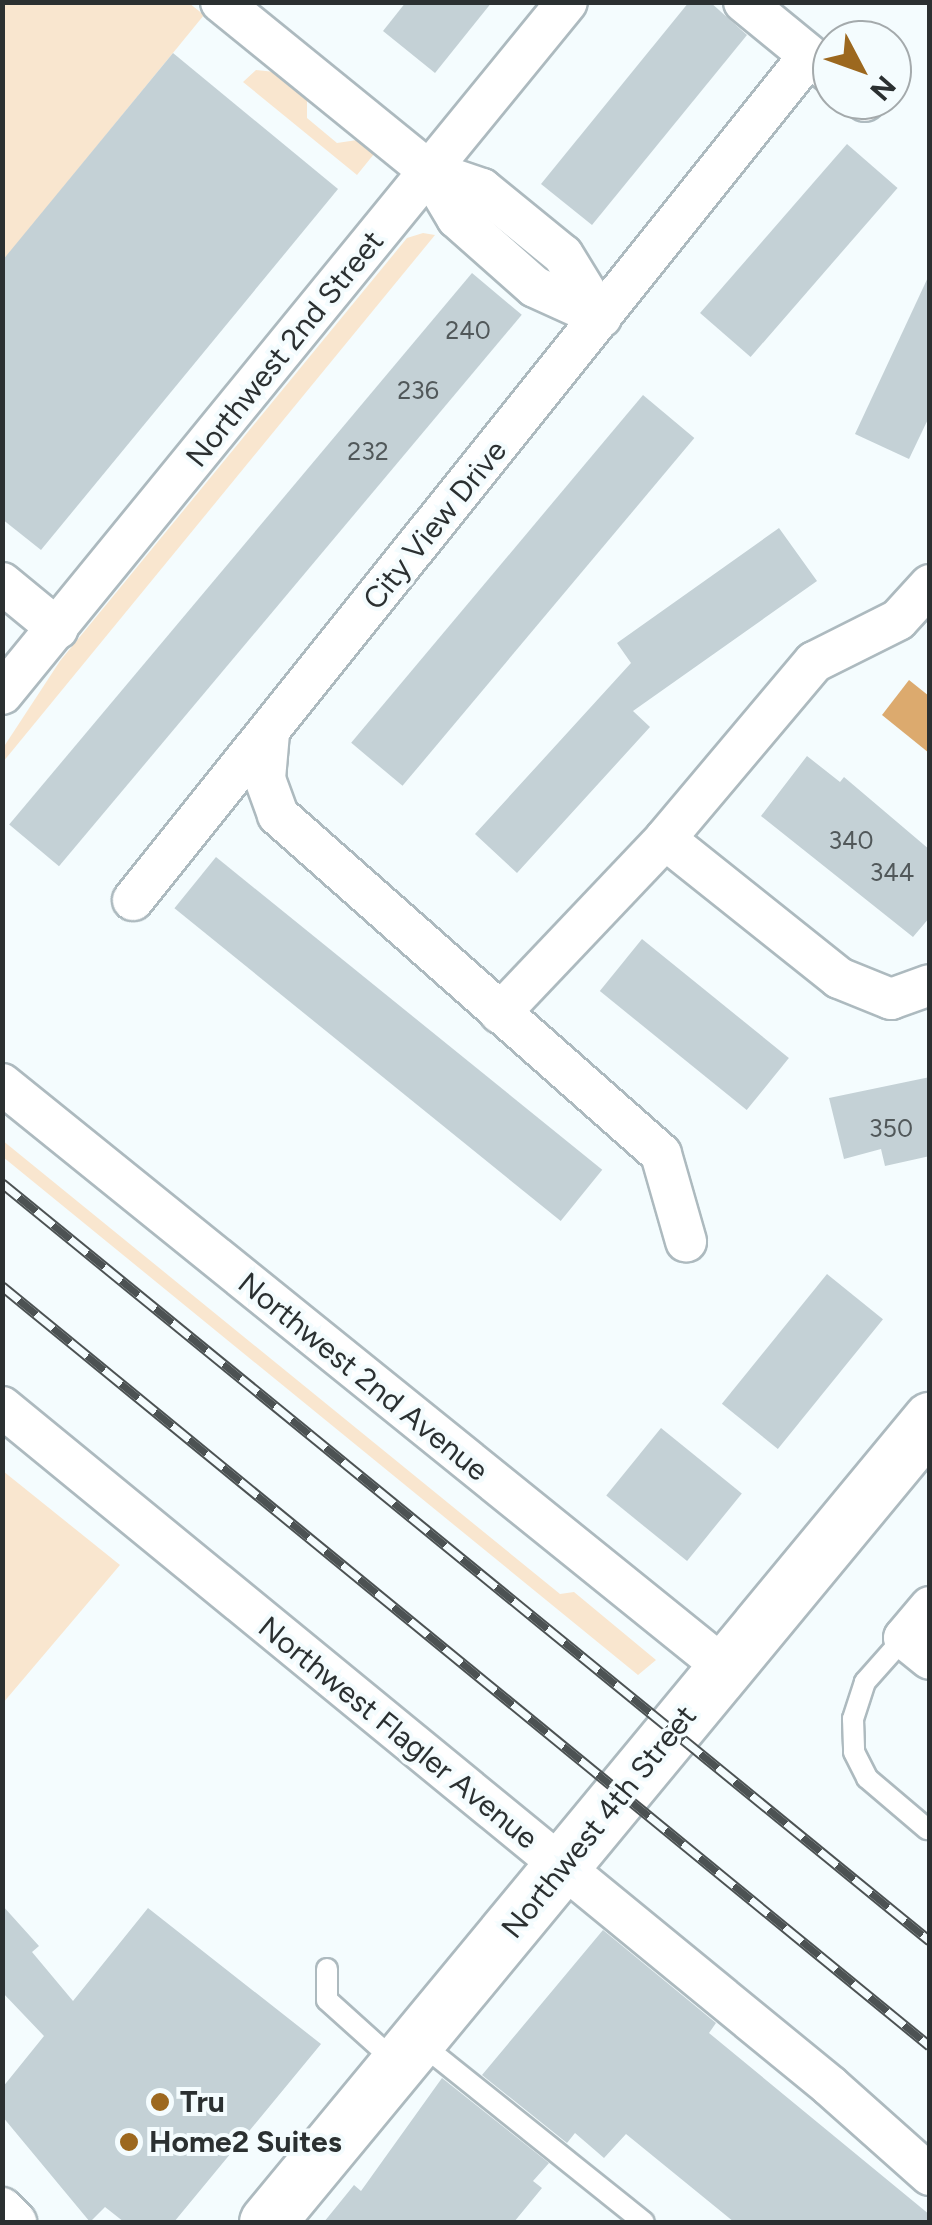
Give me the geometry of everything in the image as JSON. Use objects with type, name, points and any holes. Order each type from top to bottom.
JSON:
[{"type":"street","points":[[220,2],[429,170],[482,189],[563,255],[601,317]]},
{"type":"street","name":"Northwest 2nd Street","points":[[2,694],[567,2]]},
{"type":"street","name":"City View Drive","points":[[744,2],[812,58]]},
{"type":"street","name":"City View Drive","points":[[134,900],[601,317],[812,75]]},
{"type":"street","points":[[2,583],[58,629]]},
{"type":"street","points":[[500,1013],[666,840],[814,662],[898,620],[930,585]]},
{"type":"street","points":[[269,733],[265,779],[278,815],[661,1154],[686,1240]]},
{"type":"street","points":[[666,840],[839,978],[891,999],[930,985]]},
{"type":"street","name":"Northwest 2nd Avenue","points":[[2,1084],[725,1668]]},
{"type":"street","name":"Northwest Flagler Avenue","points":[[2,1407],[562,1866],[930,2175]]},
{"type":"street","name":"Northwest 4th Street","points":[[267,2222],[930,1420]]},
{"type":"street","points":[[917,1649],[930,1608]]},
{"type":"street","points":[[2,2208],[16,2222]]},
{"type":"lane","points":[[917,1649],[865,1682],[852,1718],[854,1752],[867,1778],[928,1829]]},
{"type":"lane","points":[[327,1970],[327,2000],[408,2052],[644,2222]]},
{"type":"shaded area","points":[[3,3],[189,3],[204,15],[3,261]]},
{"type":"shaded area","points":[[256,70],[275,72],[307,99],[307,118],[337,143],[357,140],[374,154],[357,175],[243,82]]},
{"type":"shaded area","points":[[423,233],[435,235],[3,762],[3,748],[60,661],[407,238]]},
{"type":"shaded area","points":[[909,680],[929,696],[929,753],[882,715]]},
{"type":"shaded area","points":[[2,1140],[560,1594],[574,1592],[656,1660],[638,1675],[3,1157]]},
{"type":"shaded area","points":[[3,1471],[120,1565],[3,1703]]},
{"type":"building","points":[[406,2],[492,2],[435,73],[383,31]]},
{"type":"building","points":[[689,2],[710,2],[747,35],[592,225],[541,184]]},
{"type":"building","points":[[173,53],[338,189],[41,550],[2,519],[2,261]]},
{"type":"building","points":[[847,144],[898,188],[751,357],[700,313]]},
{"type":"building","points":[[472,273],[522,315],[59,866],[9,825]]},
{"type":"building","points":[[930,273],[930,415],[909,459],[855,434]]},
{"type":"building","points":[[643,395],[694,438],[402,786],[351,743]]},
{"type":"building","points":[[779,528],[817,581],[633,711],[650,727],[517,873],[475,834],[631,663],[617,643]]},
{"type":"building","points":[[807,756],[840,782],[844,777],[930,850],[930,917],[913,937],[761,816]]},
{"type":"building","points":[[216,857],[602,1170],[561,1221],[174,908]]},
{"type":"building","points":[[642,939],[789,1058],[747,1110],[600,991]]},
{"type":"building","points":[[930,1077],[930,1156],[885,1166],[881,1149],[844,1159],[829,1098]]},
{"type":"building","points":[[827,1274],[883,1319],[778,1449],[722,1404]]},
{"type":"building","points":[[661,1428],[742,1493],[687,1561],[606,1496]]},
{"type":"building","points":[[2,1905],[39,1946],[32,1952],[73,2001],[148,1908],[321,2044],[174,2222],[124,2222],[105,2207],[90,2222],[2,2116],[2,2088],[44,2036],[2,1992]]},
{"type":"building","points":[[603,1930],[716,2023],[709,2033],[930,2215],[930,2222],[734,2222],[626,2134],[604,2158],[575,2133],[567,2143],[482,2075]]},
{"type":"building","points":[[442,2078],[549,2163],[533,2181],[542,2188],[514,2222],[324,2222],[354,2185],[361,2191]]},
{"type":"railway","points":[[2,1183],[930,1941]]},
{"type":"railway","points":[[2,1286],[930,2046]]},
{"type":"place","name":"Tru","points":[[160,2102]]},
{"type":"place","name":"Home2 Suites","points":[[129,2142]]}]
